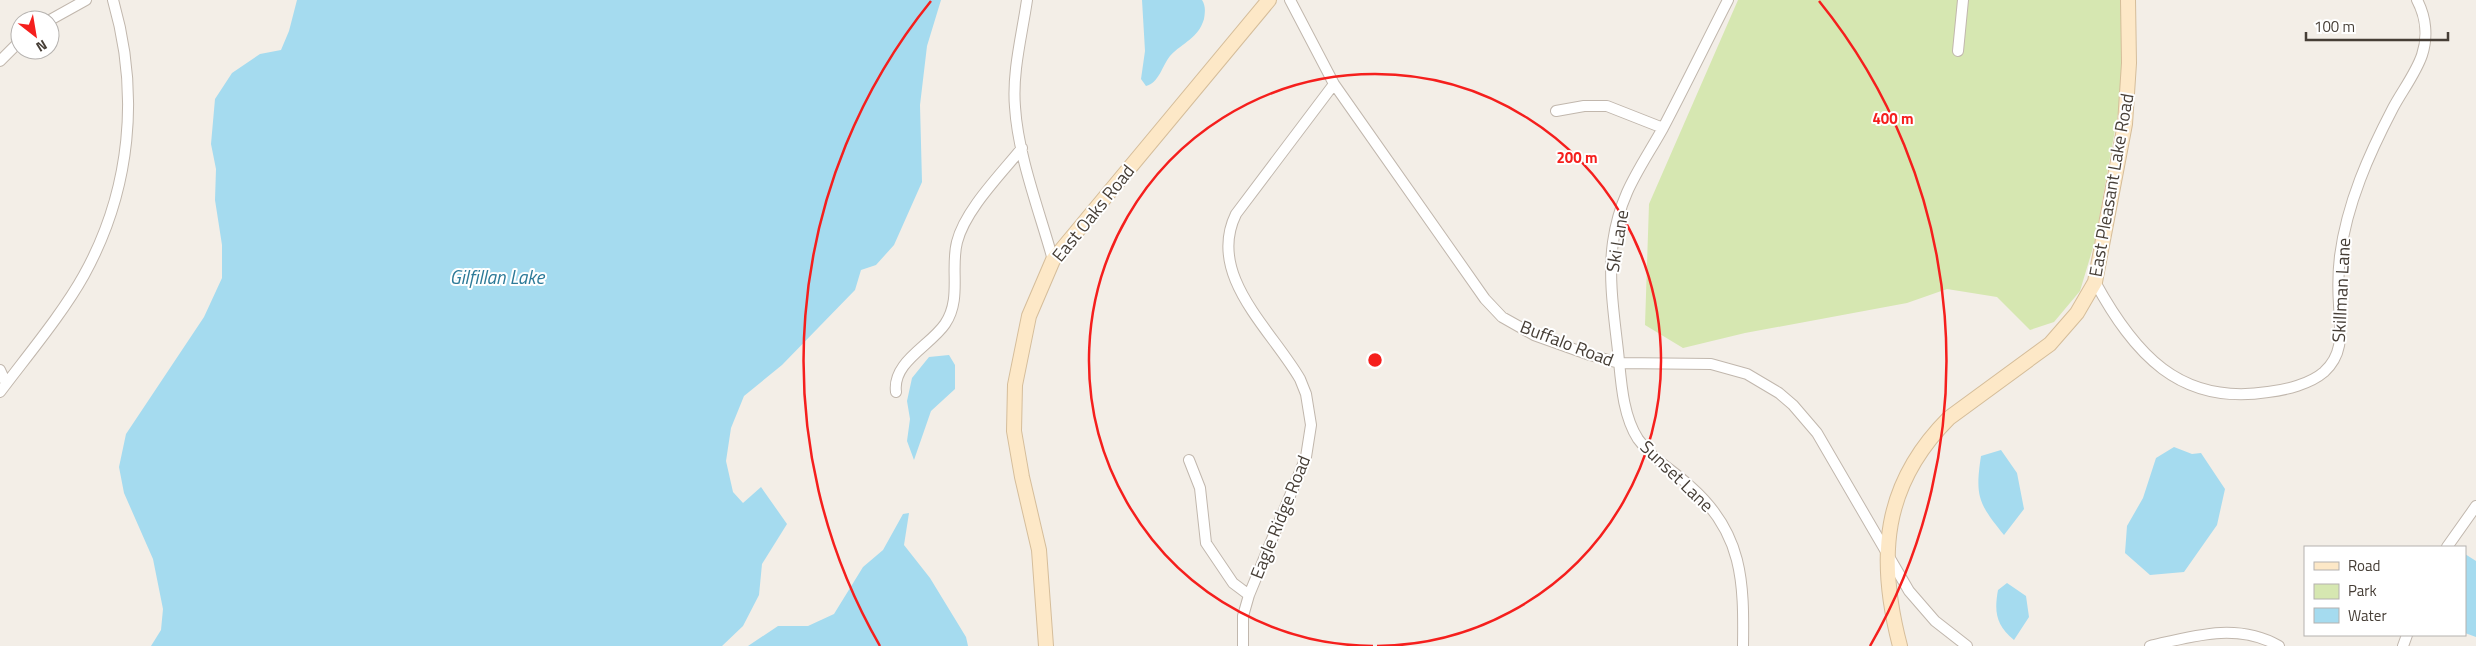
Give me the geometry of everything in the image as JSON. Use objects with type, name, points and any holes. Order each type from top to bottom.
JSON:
[{"type":"street","points":[[60,14],[86,0]]},
{"type":"street","points":[[3,387],[84,275],[108,222],[118,194],[125,156],[129,104],[125,50],[113,0]]},
{"type":"street","points":[[1027,0],[1015,85],[1017,126],[1053,260]]},
{"type":"street","name":"East Oaks Road","points":[[1046,646],[1039,550],[1017,455],[1013,408],[1022,343],[1038,290],[1053,260],[1269,0]]},
{"type":"street","name":"Buffalo Road","points":[[1290,0],[1334,84],[1486,299],[1502,317],[1534,335],[1620,364],[1711,364],[1747,374],[1779,392],[1793,404],[1816,433],[1888,553],[1897,573],[1922,608],[1940,626],[1967,646]]},
{"type":"street","name":"Ski Lane","points":[[1620,364],[1611,288],[1613,240],[1625,194],[1635,173],[1663,128],[1728,0]]},
{"type":"street","points":[[1958,51],[1963,0]]},
{"type":"street","name":"East Pleasant Lake Road","points":[[1900,646],[1888,594],[1888,553],[1894,508],[1901,486],[1921,450],[1949,418],[2050,344],[2077,313],[2095,282],[2125,124],[2128,94],[2128,0]]},
{"type":"street","name":"Skillman Lane","points":[[2095,282],[2114,314],[2141,350],[2156,366],[2189,384],[2221,393],[2256,394],[2305,382],[2324,372],[2332,363],[2340,343],[2340,257],[2350,208],[2383,128],[2422,54],[2425,29],[2417,0]]},
{"type":"street","points":[[0,61],[10,51]]},
{"type":"street","name":"Eagle Ridge Road","points":[[1242,646],[1243,616],[1249,595],[1306,457],[1311,426],[1306,394],[1300,379],[1235,283],[1227,257],[1229,231],[1236,214],[1334,84]]},
{"type":"street","points":[[1556,111],[1584,106],[1607,106],[1663,128]]},
{"type":"street","points":[[896,392],[895,384],[900,370],[939,332],[951,313],[955,291],[955,253],[962,228],[969,215],[1022,148]]},
{"type":"street","name":"Sunset Lane","points":[[1620,364],[1626,407],[1631,426],[1639,440],[1648,451],[1704,499],[1726,530],[1733,547],[1743,586],[1743,646]]},
{"type":"street","points":[[0,370],[3,387]]},
{"type":"street","points":[[1189,460],[1200,488],[1206,543],[1233,583],[1249,595]]},
{"type":"street","points":[[2448,546],[2476,506]]},
{"type":"street","points":[[2150,646],[2196,635],[2228,632],[2259,637],[2279,646]]},
{"type":"green space","points":[[1738,0],[2124,0],[2122,91],[2095,241],[2080,291],[2054,322],[2030,330],[1997,297],[1947,289],[1907,303],[1745,333],[1683,348],[1645,325],[1649,204]]},
{"type":"water","name":"Gilfillan Lake","points":[[297,0],[941,0],[927,46],[920,105],[922,182],[894,245],[876,265],[861,270],[855,290],[782,365],[744,396],[731,428],[726,461],[733,492],[743,503],[761,487],[787,524],[762,564],[759,595],[743,626],[722,646],[151,646],[161,630],[163,609],[153,559],[124,493],[119,467],[126,434],[204,317],[222,278],[222,245],[215,200],[216,169],[211,144],[215,99],[232,73],[260,54],[281,50],[289,31]]},
{"type":"water","points":[[1142,0],[1202,0],[1205,10],[1204,19],[1198,31],[1170,56],[1157,78],[1146,86],[1141,79],[1145,51]]},
{"type":"water","points":[[949,355],[955,365],[955,389],[931,411],[914,460],[907,441],[910,419],[907,401],[912,378],[929,357]]},
{"type":"water","points":[[2174,447],[2192,454],[2201,453],[2225,489],[2217,525],[2184,572],[2150,575],[2125,553],[2127,526],[2143,498],[2156,458]]},
{"type":"water","points":[[2001,450],[2017,473],[2024,509],[2004,535],[1989,515],[1980,498],[1978,481],[1981,456]]},
{"type":"water","points":[[909,513],[904,545],[930,578],[966,637],[968,646],[748,646],[778,626],[808,626],[834,614],[863,567],[883,550],[903,514]]},
{"type":"water","points":[[2466,555],[2476,561],[2476,637],[2466,633]]},
{"type":"water","points":[[2007,583],[2026,596],[2029,617],[2014,640],[2003,629],[1998,618],[1996,605],[1998,590]]}]
